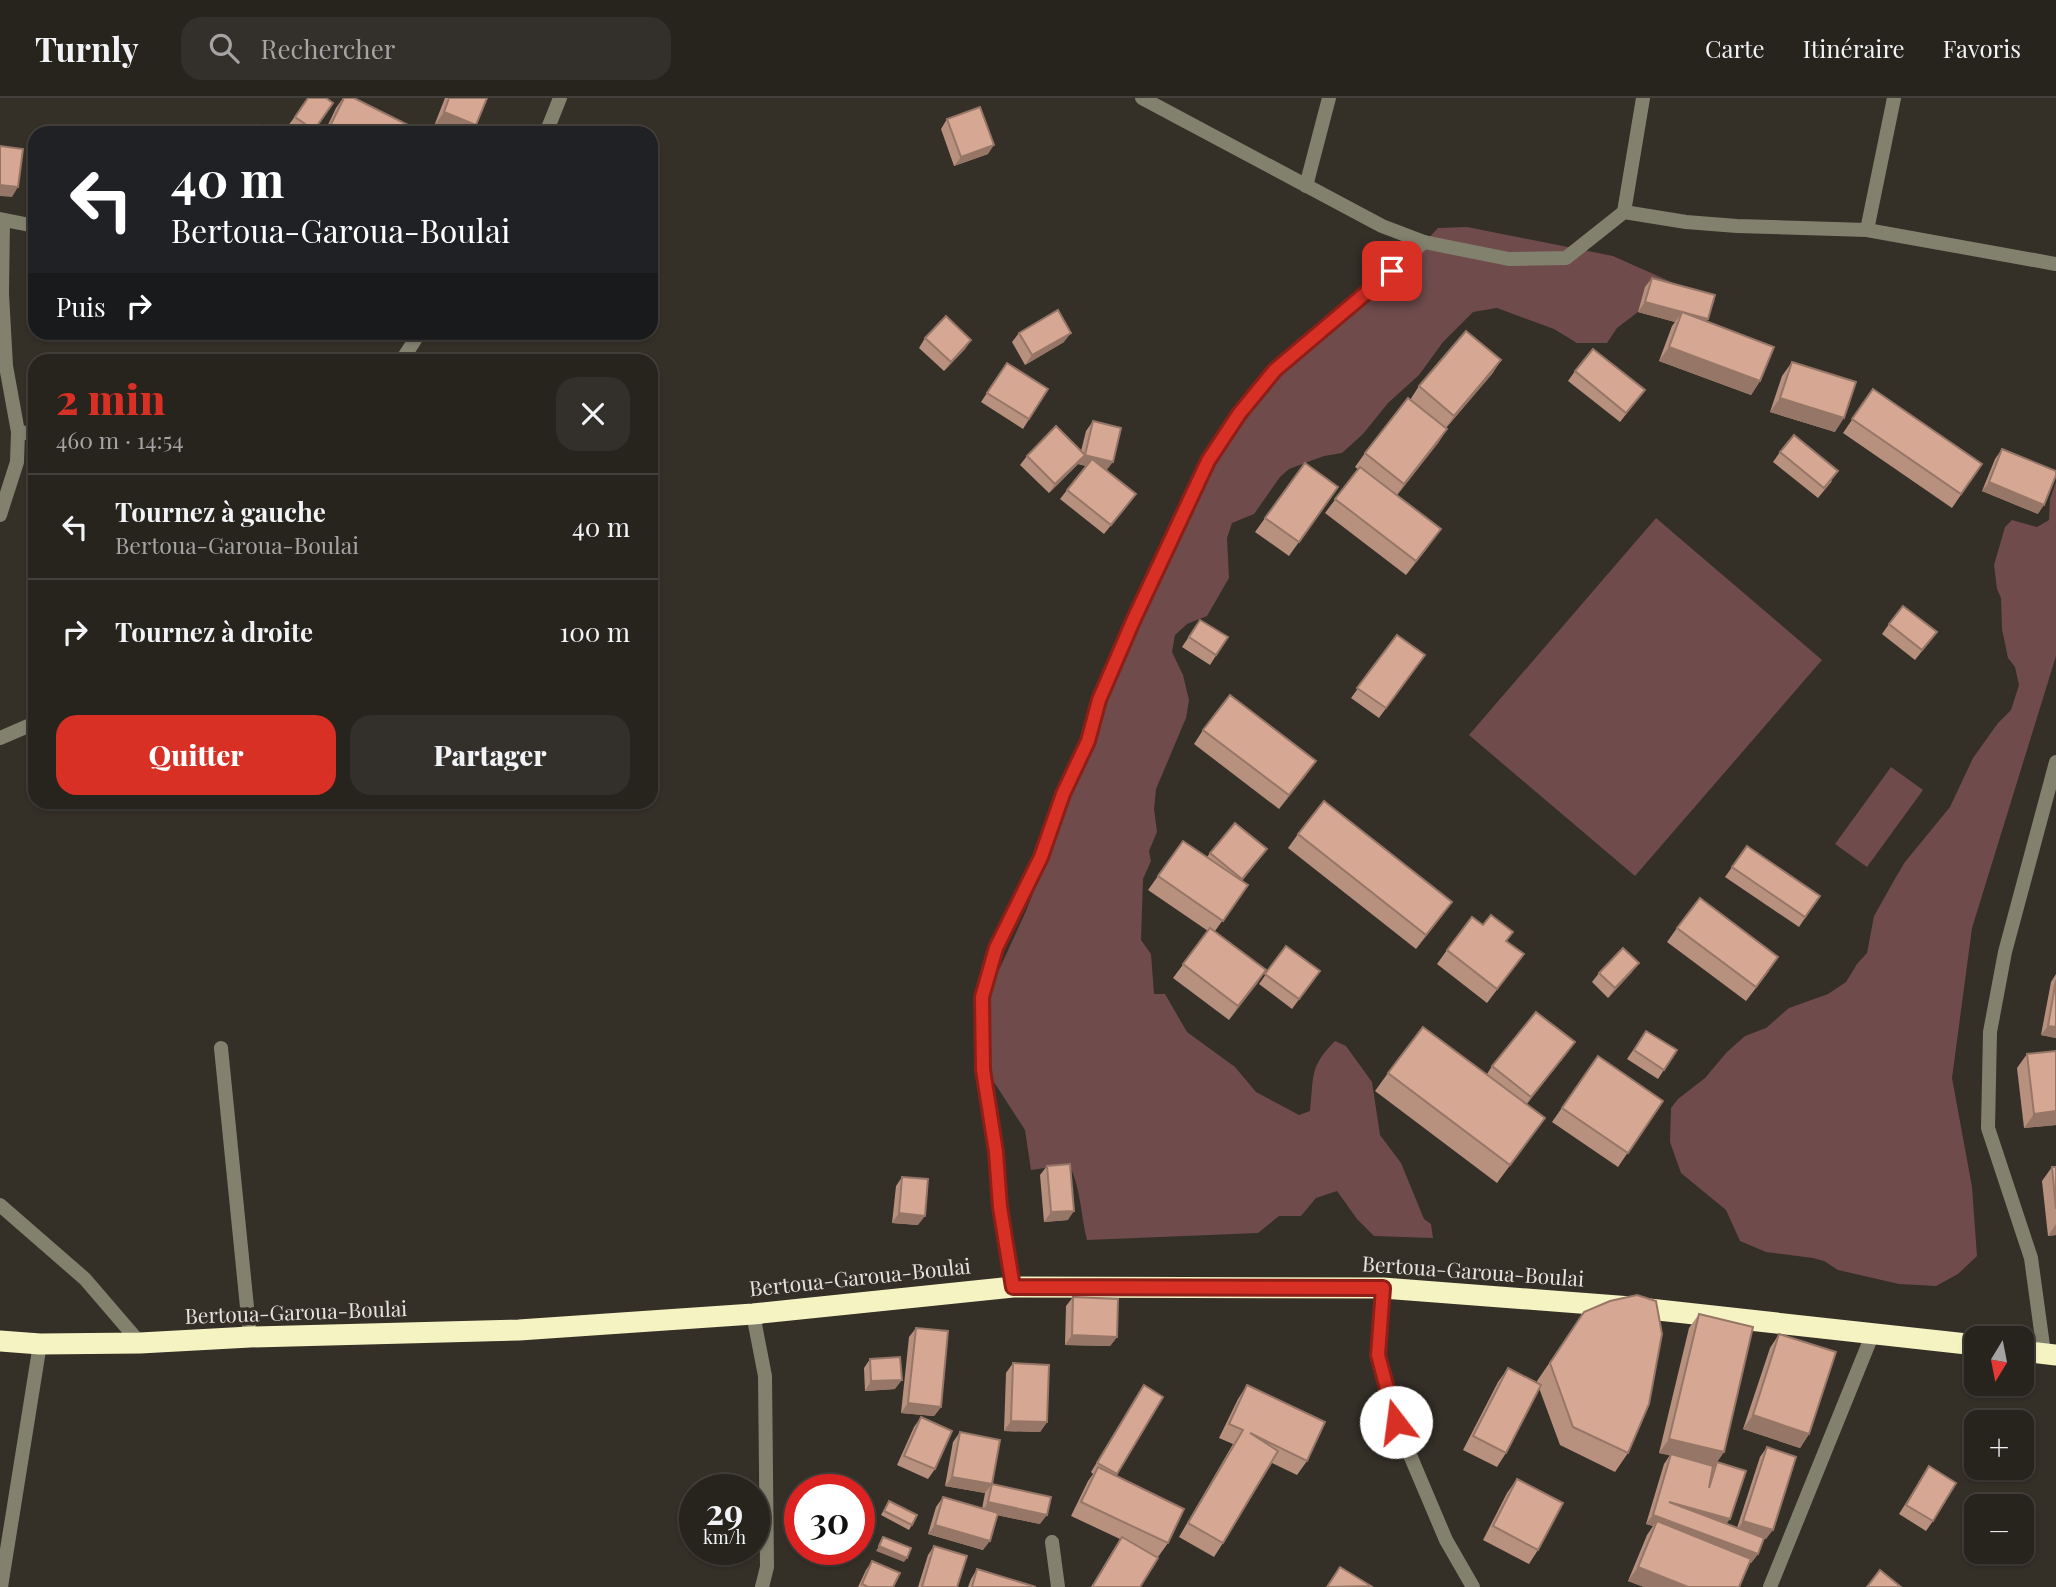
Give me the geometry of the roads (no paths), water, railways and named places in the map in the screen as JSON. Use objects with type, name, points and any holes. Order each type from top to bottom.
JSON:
[{"type":"highway","name":"Bertoua-Garoua-Boulai","points":[[0,1341],[40,1344],[139,1343],[250,1337],[519,1330],[753,1314],[1013,1287],[1383,1288],[1631,1307],[1964,1344]]},
{"type":"street","points":[[549,126],[560,98]]},
{"type":"street","points":[[1142,98],[1382,226],[1424,242],[1509,259],[1566,258],[1624,212],[1643,98]]},
{"type":"street","points":[[1306,186],[1329,98]]},
{"type":"street","points":[[1867,230],[1894,98]]},
{"type":"street","points":[[1624,212],[1686,222],[1737,226],[1867,230],[2056,264]]},
{"type":"street","points":[[0,515],[17,462],[18,432],[6,366],[2,220],[28,225]]},
{"type":"street","points":[[1013,1287],[983,1070],[982,997],[996,948],[1035,872],[1063,794],[1088,741],[1104,689],[1208,461],[1239,414],[1275,370],[1424,242]]},
{"type":"street","points":[[18,432],[28,433]]},
{"type":"street","points":[[0,738],[28,726]]},
{"type":"street","points":[[2050,1354],[2031,1258],[1988,1128],[1990,1032],[2005,952],[2056,762]]},
{"type":"street","points":[[221,1048],[250,1337]]},
{"type":"street","points":[[0,1205],[86,1279],[139,1343]]},
{"type":"street","points":[[1383,1288],[1378,1355],[1396,1422],[1446,1540],[1473,1587]]},
{"type":"street","points":[[753,1314],[765,1376],[767,1567],[762,1587]]},
{"type":"street","points":[[1770,1587],[1873,1333]]},
{"type":"street","points":[[1,1587],[40,1344]]},
{"type":"street","points":[[1052,1542],[1058,1587]]}]
